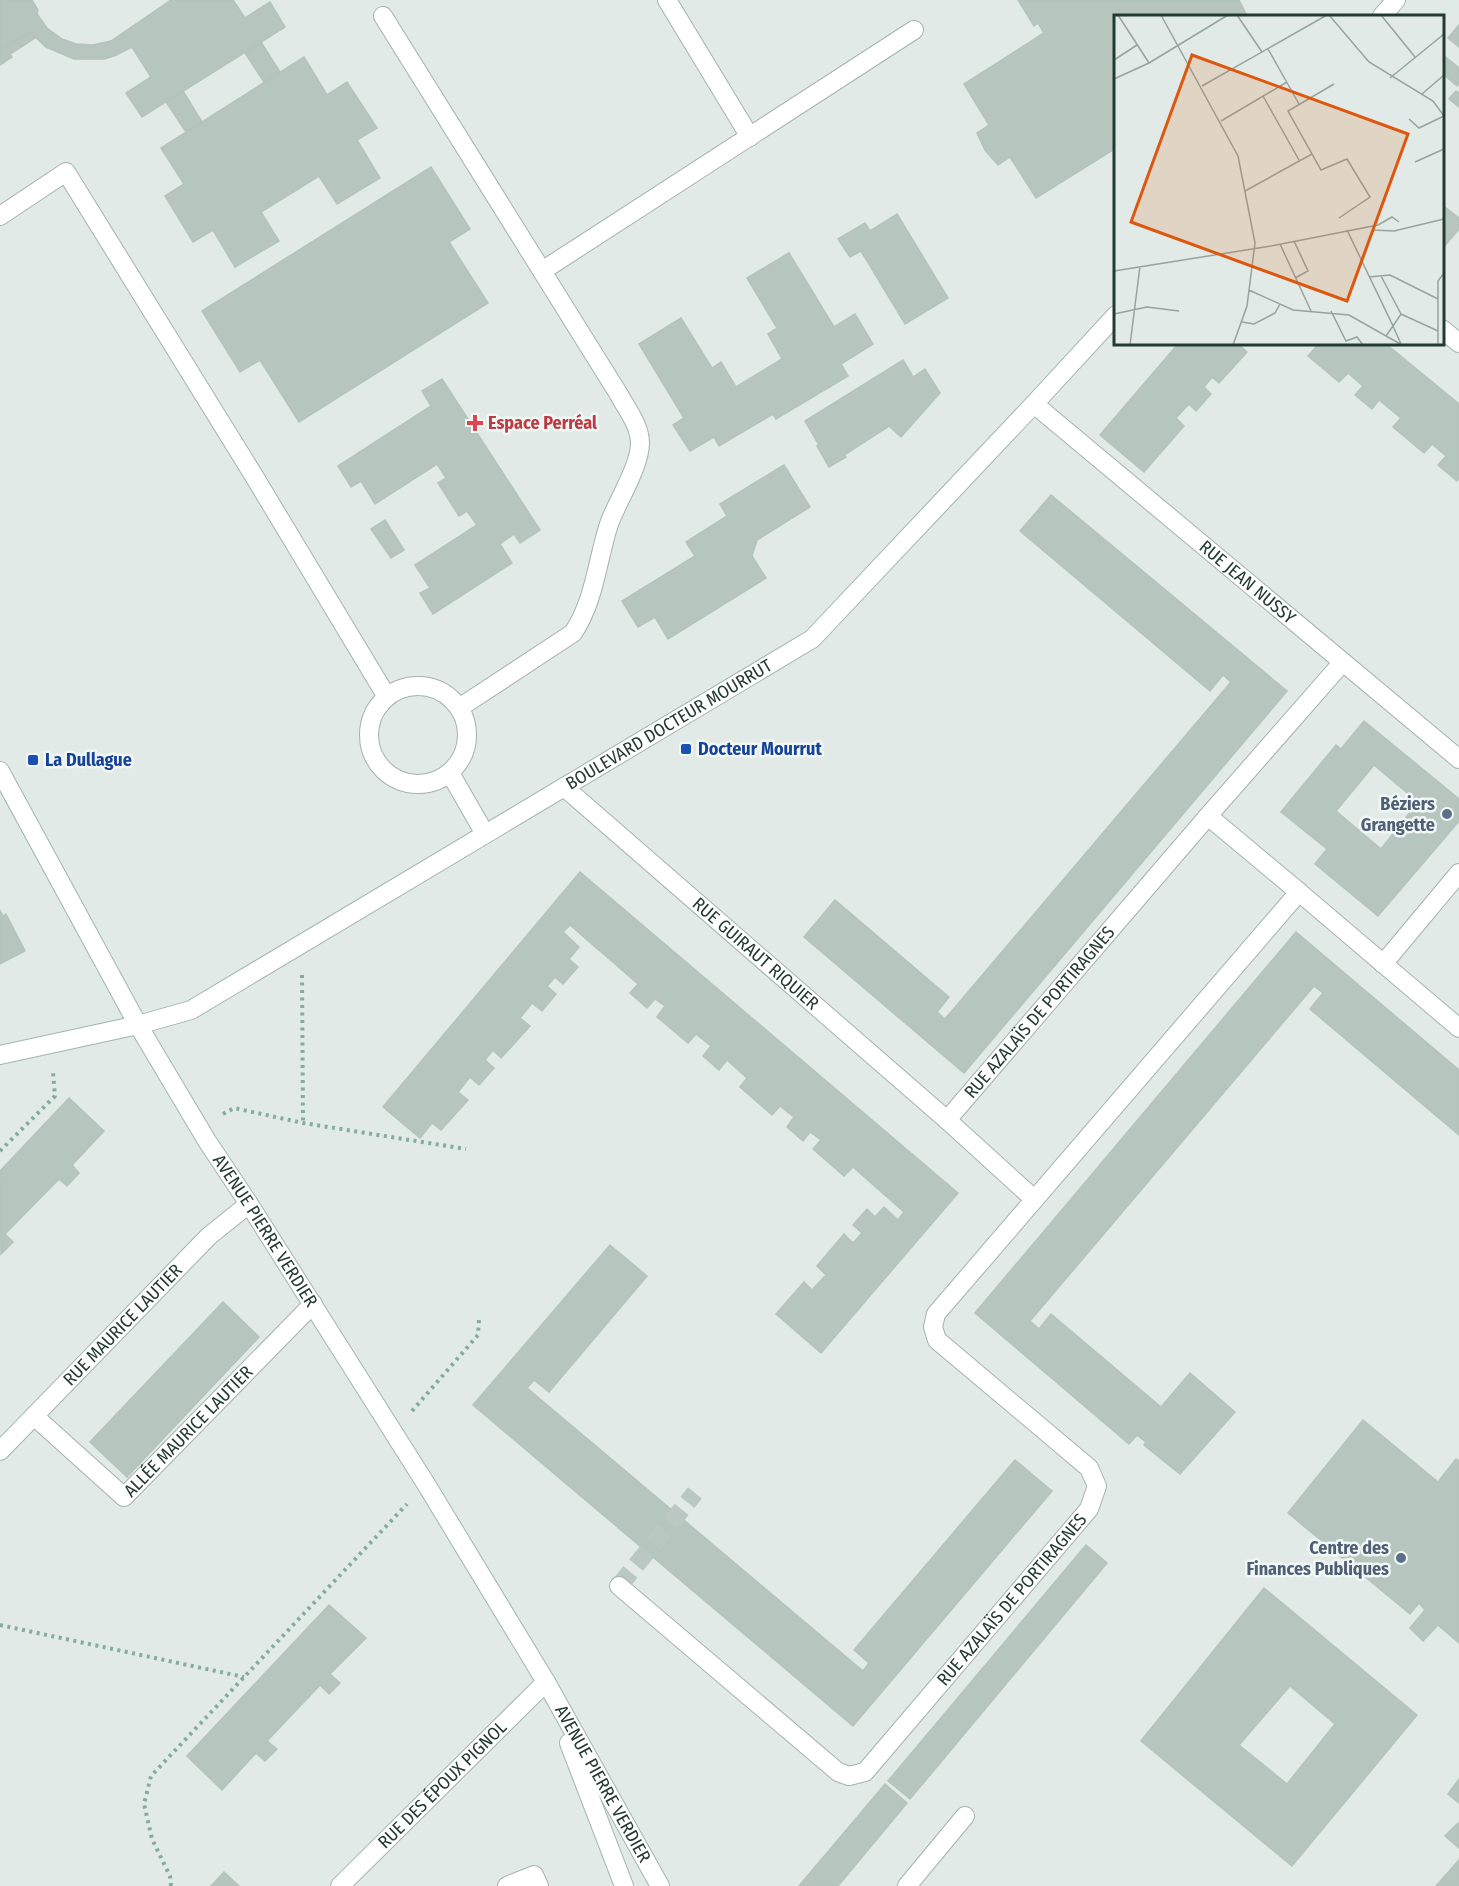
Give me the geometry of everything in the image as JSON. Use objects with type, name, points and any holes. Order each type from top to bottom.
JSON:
[{"type":"street","points":[[667,0],[750,136]]},
{"type":"street","points":[[1383,15],[1396,0]]},
{"type":"street","points":[[383,16],[635,422],[640,443],[633,469],[609,524],[584,616],[573,633],[459,708]]},
{"type":"street","points":[[542,271],[914,30]]},
{"type":"street","points":[[0,216],[66,172],[254,476],[387,697]]},
{"type":"street","name":"BOULEVARD DOCTEUR MOURRUT","points":[[0,1055],[138,1025],[191,1010],[812,639],[1114,317]]},
{"type":"street","points":[[1444,330],[1459,343]]},
{"type":"street","name":"RUE JEAN NUSSY","points":[[1034,404],[1459,759]]},
{"type":"street","name":"RUE AZALAÏS DE PORTIRAGNES","points":[[947,1120],[1342,663]]},
{"type":"street","points":[[421,686],[436,689],[449,697],[459,708],[466,722],[468,738],[464,753],[450,773],[431,783],[416,784],[400,781],[387,773],[376,761],[369,732],[372,717],[387,697],[406,687],[421,686]]},
{"type":"street","name":"AVENUE PIERRE VERDIER","points":[[0,771],[138,1025],[199,1126],[426,1484],[546,1682],[660,1886]]},
{"type":"street","points":[[450,773],[485,834]]},
{"type":"street","name":"RUE GUIRAUT RIQUIER","points":[[564,787],[947,1120]]},
{"type":"street","points":[[1208,816],[1459,1028]]},
{"type":"street","points":[[1383,964],[1459,873]]},
{"type":"street","name":"RUE AZALAÏS DE PORTIRAGNES","points":[[619,1586],[838,1772],[849,1776],[865,1772],[1089,1509],[1097,1486],[1089,1468],[937,1340],[933,1327],[936,1314],[1299,892]]},
{"type":"street","points":[[947,1120],[1034,1199]]},
{"type":"street","name":"RUE MAURICE LAUTIER","points":[[0,1451],[209,1236],[249,1204]]},
{"type":"street","name":"ALLÉE MAURICE LAUTIER","points":[[34,1416],[124,1497],[313,1304]]},
{"type":"street","name":"AVENUE PIERRE VERDIER","points":[[546,1682],[624,1886]]},
{"type":"street","name":"RUE DES ÉPOUX PIGNOL","points":[[340,1886],[546,1682]]},
{"type":"street","points":[[907,1886],[965,1816]]},
{"type":"street","points":[[507,1886],[534,1875],[539,1886]]},
{"type":"path","points":[[301,944],[303,1123]]},
{"type":"path","points":[[0,1151],[55,1096],[50,1044]]},
{"type":"path","points":[[199,1126],[234,1108],[303,1123],[466,1149]]},
{"type":"path","points":[[393,1433],[478,1335],[479,1320]]},
{"type":"path","points":[[171,1886],[170,1876],[152,1839],[144,1804],[151,1776],[426,1484]]},
{"type":"path","points":[[0,1625],[244,1677]]},
{"type":"building","points":[[0,0],[32,0],[38,10],[37,14],[47,28],[62,39],[76,44],[93,45],[111,41],[171,0],[233,0],[245,18],[270,2],[285,27],[142,117],[126,93],[151,77],[132,47],[104,59],[74,59],[46,47],[30,32],[0,50]]},
{"type":"building","points":[[1018,0],[1239,0],[1246,15],[1114,15],[1114,149],[1036,198],[1010,157],[998,165],[985,150],[977,133],[989,125],[964,84],[1044,33],[1038,23],[1034,26]]},
{"type":"building","points":[[1459,25],[1459,47],[1448,38]]},
{"type":"building","points":[[30,32],[35,38],[10,54],[12,57],[0,65],[0,50]]},
{"type":"building","points":[[261,42],[280,72],[264,82],[245,53]]},
{"type":"building","points":[[1444,56],[1459,68],[1457,86],[1444,75]]},
{"type":"building","points":[[304,57],[327,95],[347,82],[377,128],[357,140],[380,178],[337,204],[319,176],[261,212],[279,241],[235,267],[213,230],[193,242],[165,196],[184,184],[161,148]]},
{"type":"building","points":[[183,91],[202,122],[186,132],[166,102]]},
{"type":"building","points":[[1456,91],[1459,93],[1459,107],[1449,99]]},
{"type":"building","points":[[431,167],[470,229],[449,242],[488,303],[299,422],[260,360],[240,372],[202,311]]},
{"type":"building","points":[[1444,207],[1459,218],[1459,229],[1444,247]]},
{"type":"building","points":[[897,214],[948,298],[905,324],[861,251],[850,257],[838,239],[865,223],[870,231]]},
{"type":"building","points":[[789,253],[834,327],[855,314],[873,344],[841,364],[848,376],[776,419],[773,414],[719,446],[714,437],[690,451],[673,425],[684,418],[639,344],[681,318],[712,368],[721,362],[736,387],[782,359],[768,334],[777,328],[747,278]]},
{"type":"building","points":[[1177,345],[1239,345],[1247,352],[1219,383],[1212,377],[1204,387],[1211,394],[1196,411],[1189,404],[1176,418],[1184,426],[1144,472],[1100,435]]},
{"type":"building","points":[[1313,345],[1387,345],[1459,404],[1459,478],[1457,481],[1438,465],[1446,456],[1432,444],[1424,453],[1393,427],[1401,418],[1379,400],[1372,409],[1355,395],[1363,386],[1348,373],[1339,382],[1308,356],[1316,347]]},
{"type":"building","points":[[903,360],[913,377],[925,369],[940,393],[901,437],[889,426],[829,467],[805,421]]},
{"type":"building","points":[[442,379],[540,530],[520,543],[514,534],[500,544],[512,563],[433,614],[420,593],[430,588],[415,565],[477,525],[467,511],[459,516],[438,483],[446,478],[437,464],[375,504],[361,481],[351,487],[338,466],[431,406],[422,391]]},
{"type":"building","points":[[784,465],[810,507],[757,540],[752,556],[766,578],[668,639],[655,617],[638,627],[622,601],[695,556],[686,542],[727,516],[720,504]]},
{"type":"building","points":[[1051,495],[1287,691],[964,1073],[804,937],[835,900],[949,997],[937,1012],[945,1019],[1231,682],[1223,675],[1210,691],[1020,531]]},
{"type":"building","points":[[385,520],[404,550],[391,558],[371,529]]},
{"type":"building","points":[[1364,721],[1459,799],[1459,821],[1378,916],[1315,864],[1327,849],[1281,812],[1336,745],[1341,749]],"holes":[[[1374,765],[1418,802],[1381,849],[1336,811]]]},
{"type":"building","points":[[580,872],[958,1193],[821,1353],[776,1314],[804,1282],[812,1290],[826,1275],[817,1266],[844,1234],[853,1243],[862,1233],[853,1225],[867,1209],[875,1217],[884,1207],[898,1220],[904,1212],[853,1167],[844,1176],[813,1149],[821,1140],[810,1132],[803,1141],[787,1127],[794,1117],[780,1106],[772,1115],[740,1087],[747,1078],[727,1060],[719,1070],[703,1056],[711,1046],[696,1034],[688,1043],[657,1017],[665,1006],[655,999],[647,1008],[630,993],[638,984],[570,925],[563,932],[579,947],[569,959],[578,967],[563,984],[555,977],[547,986],[556,994],[542,1011],[532,1003],[520,1018],[530,1026],[501,1058],[493,1050],[485,1060],[494,1068],[479,1085],[470,1077],[458,1092],[468,1100],[441,1130],[432,1123],[420,1138],[383,1107]]},
{"type":"building","points":[[0,911],[3,916],[6,914],[25,951],[0,964]]},
{"type":"building","points":[[1296,932],[1459,1070],[1459,1135],[1310,1009],[1323,993],[1314,986],[1030,1321],[1039,1329],[1051,1314],[1161,1407],[1190,1373],[1235,1412],[1180,1474],[1144,1445],[1146,1442],[1137,1435],[1129,1444],[975,1313]]},
{"type":"building","points":[[69,1098],[104,1131],[72,1165],[79,1173],[67,1186],[59,1179],[5,1234],[13,1242],[1,1254],[0,1171]]},
{"type":"building","points":[[610,1245],[647,1276],[549,1392],[534,1380],[527,1388],[863,1671],[869,1663],[854,1650],[1015,1460],[1052,1491],[853,1726],[473,1405]]},
{"type":"building","points":[[223,1302],[259,1337],[127,1477],[90,1442]]},
{"type":"building","name":"Centre des Finances Publiques","points":[[1363,1420],[1438,1482],[1456,1459],[1459,1461],[1459,1643],[1438,1625],[1423,1641],[1410,1628],[1425,1610],[1419,1603],[1410,1614],[1288,1513]]},
{"type":"building","points":[[1086,1545],[1107,1563],[910,1799],[888,1781]]},
{"type":"building","points":[[1264,1588],[1417,1715],[1292,1866],[1141,1741]],"holes":[[[1290,1686],[1335,1724],[1287,1784],[1239,1745]]]},
{"type":"building","points":[[329,1605],[366,1638],[330,1674],[340,1683],[329,1694],[320,1685],[267,1741],[277,1749],[265,1761],[256,1753],[222,1790],[187,1756]]},
{"type":"building","points":[[1459,1779],[1459,1803],[1448,1794]]},
{"type":"building","points":[[885,1784],[907,1803],[838,1886],[799,1886]]},
{"type":"building","points":[[1459,1824],[1459,1848],[1445,1836]]},
{"type":"building","points":[[1459,1860],[1459,1886],[1436,1886]]},
{"type":"building","points":[[224,1872],[239,1886],[211,1886]]},
{"type":"tunnel","points":[[619,1586],[695,1493]]},
{"type":"place","name":"Espace Perréal","points":[[475,423]]},
{"type":"place","name":"Docteur Mourrut","points":[[686,749]]},
{"type":"place","name":"La Dullague","points":[[33,760]]},
{"type":"place","name":"Béziers Grangette","points":[[1447,814]]},
{"type":"place","name":"Centre des Finances Publiques","points":[[1401,1558]]}]
